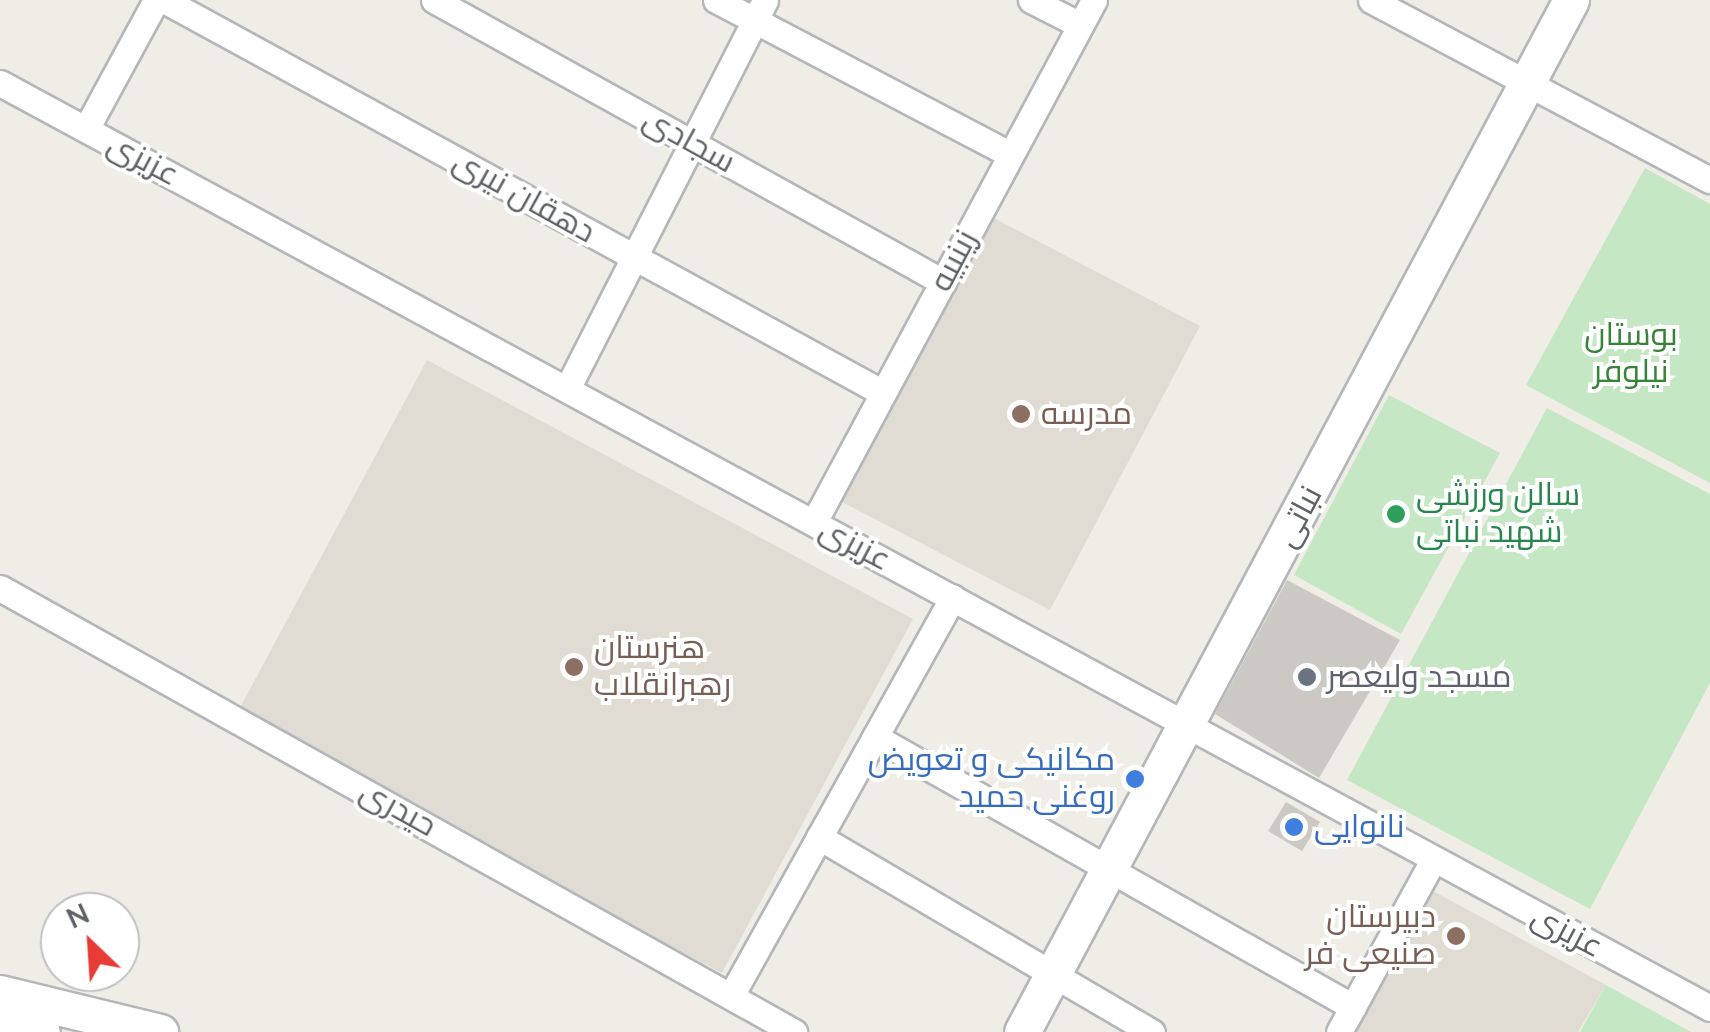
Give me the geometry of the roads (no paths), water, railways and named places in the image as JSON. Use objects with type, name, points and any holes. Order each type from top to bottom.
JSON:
[{"type":"main road","name":"نباتی","points":[[1022,1032],[1116,866],[1571,0]]},
{"type":"main road","points":[[0,993],[160,1032]]},
{"type":"main road","points":[[0,1022],[42,1032]]},
{"type":"street","points":[[86,129],[156,0]]},
{"type":"street","name":"دهقان نیری","points":[[164,0],[883,393]]},
{"type":"street","name":"سجادی","points":[[434,0],[943,282]]},
{"type":"street","points":[[716,0],[760,10],[1011,154]]},
{"type":"street","points":[[1031,0],[1080,25]]},
{"type":"street","name":"زینبیه","points":[[814,522],[1094,0]]},
{"type":"street","points":[[1372,0],[1710,180]]},
{"type":"street","points":[[567,389],[760,10]]},
{"type":"street","name":"عزیزی","points":[[0,83],[1710,1008]]},
{"type":"street","name":"حیدری","points":[[0,588],[794,1032]]},
{"type":"street","points":[[732,994],[952,597]]},
{"type":"street","points":[[874,737],[1116,866],[1353,1006]]},
{"type":"street","points":[[819,838],[1152,1032]]},
{"type":"street","points":[[1338,1032],[1433,860]]},
{"type":"place","name":"مدرسه","points":[[1021,414]]},
{"type":"place","name":"سالن ورزشی شهید نباتی","points":[[1396,514]]},
{"type":"place","name":"هنرستان رهبرانقلاب","points":[[574,667]]},
{"type":"place","name":"مسجد ولیعصر","points":[[1307,677]]},
{"type":"place","name":"مکانیکی و تعویض روغنی حمید","points":[[1135,779]]},
{"type":"place","name":"نانوایی","points":[[1294,827]]},
{"type":"place","name":"دبیرستان صنیعی فر","points":[[1456,936]]},
{"type":"park label","name":"بوستان نیلوفر","points":[[1631,354]]}]
